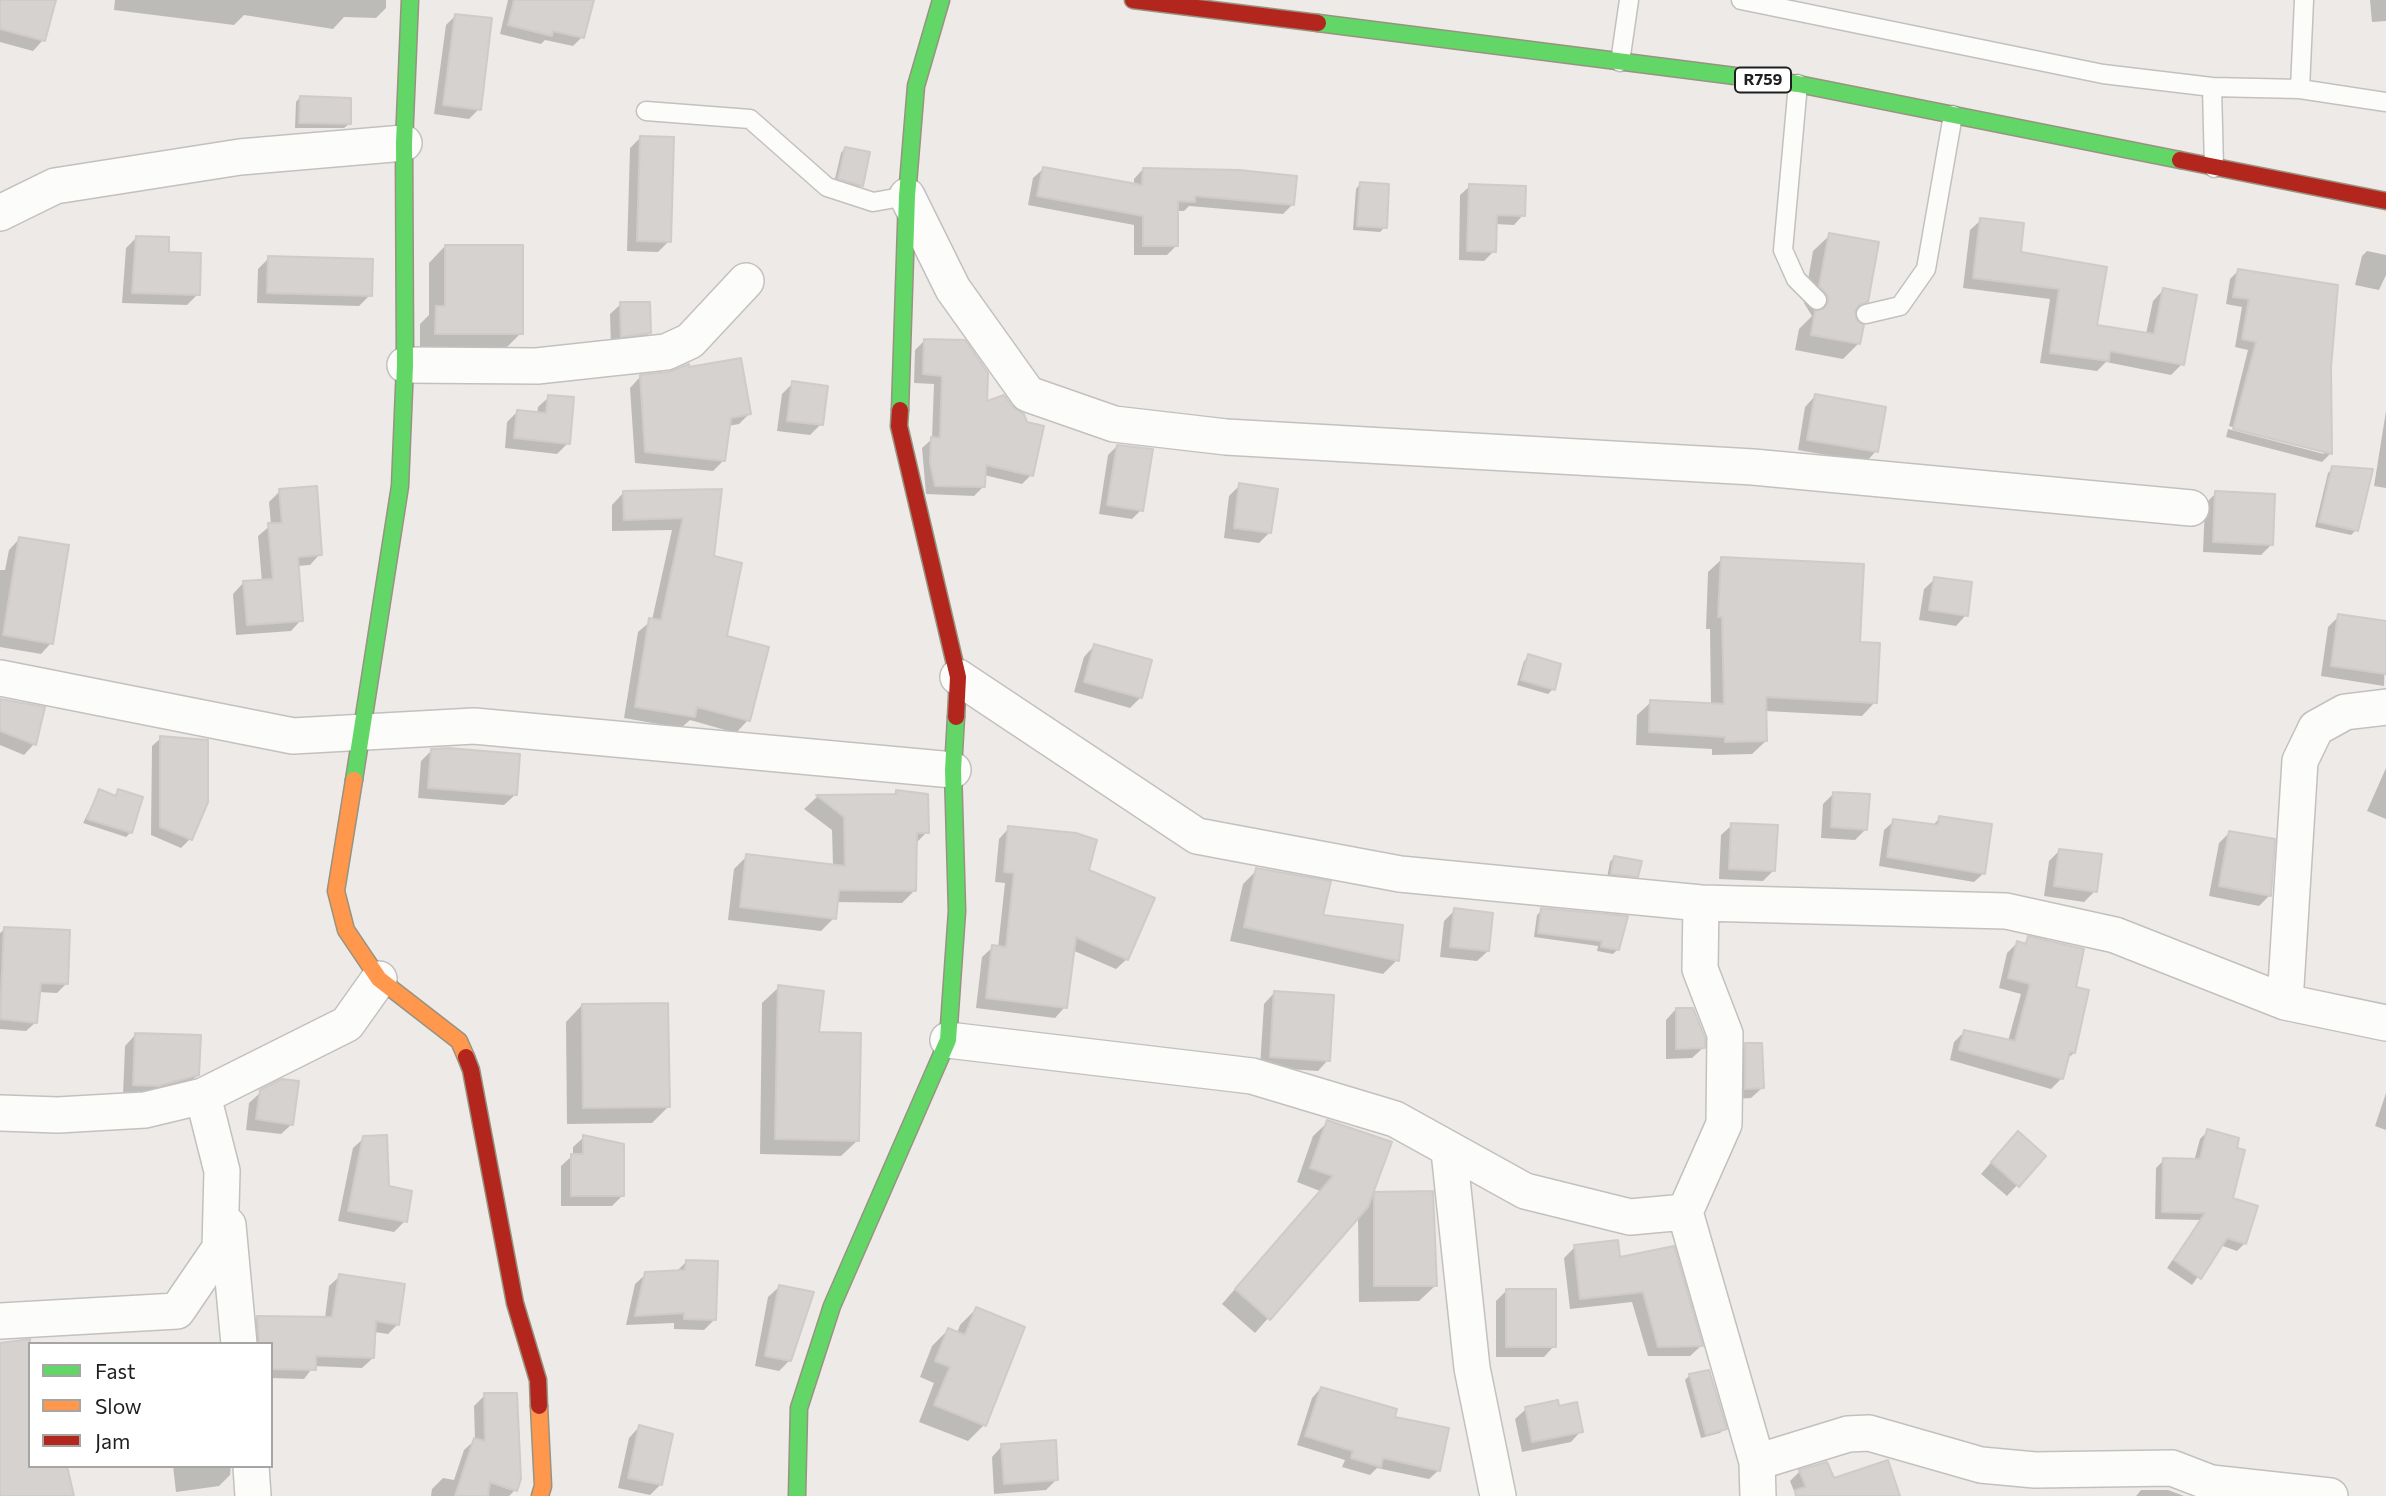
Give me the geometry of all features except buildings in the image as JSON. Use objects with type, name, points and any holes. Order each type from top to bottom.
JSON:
[{"type":"street","points":[[410,0],[404,143],[405,365],[400,486],[336,891],[346,930],[379,979],[459,1041],[471,1069],[515,1303],[538,1380],[543,1486],[540,1496]]},
{"type":"street","points":[[797,1496],[799,1408],[828,1319],[948,1040],[957,911],[953,770],[958,677],[899,426],[907,196],[916,86],[941,0]]},
{"type":"street","name":"R759","points":[[1133,0],[1798,84],[2386,201]]},
{"type":"street","points":[[0,213],[55,186],[240,157],[404,143]]},
{"type":"street","points":[[907,196],[953,289],[1028,394],[1114,424],[1226,437],[1753,467],[2191,508]]},
{"type":"street","points":[[405,365],[537,366],[666,352],[690,341],[746,281]]},
{"type":"street","points":[[958,677],[1198,836],[1400,874],[1701,904],[2006,911],[2115,935],[2285,1002],[2386,1023]]},
{"type":"street","points":[[0,678],[293,736],[474,726],[953,770]]},
{"type":"street","points":[[2285,1002],[2300,761],[2316,728],[2345,712],[2386,707]]},
{"type":"street","points":[[1701,904],[1700,969],[1724,1034],[1724,1124],[1685,1212],[1758,1479],[1848,1434],[1869,1433],[1981,1465],[2035,1470],[2172,1468],[2211,1483],[2330,1496]]},
{"type":"street","points":[[0,1112],[58,1115],[145,1110],[203,1096],[347,1024],[379,979]]},
{"type":"street","points":[[948,1040],[1252,1076],[1395,1119],[1525,1191],[1630,1217],[1685,1212]]},
{"type":"street","points":[[203,1096],[222,1171],[239,1342]]},
{"type":"street","points":[[1449,1151],[1472,1368],[1499,1496]]},
{"type":"street","points":[[0,1321],[177,1311],[220,1248],[222,1171]]},
{"type":"street","points":[[251,1468],[253,1496]]},
{"type":"lane","points":[[1620,62],[1629,0]]},
{"type":"lane","points":[[1741,0],[2103,74],[2212,88],[2300,89],[2386,102]]},
{"type":"lane","points":[[2300,89],[2304,0]]},
{"type":"lane","points":[[1798,84],[1783,250],[1796,279],[1817,300]]},
{"type":"lane","points":[[2212,88],[2214,168]]},
{"type":"lane","points":[[646,111],[750,119],[827,187],[873,202],[907,196]]},
{"type":"lane","points":[[1866,314],[1900,306],[1926,269],[1953,115]]},
{"type":"traffic: fast","points":[[354,780],[400,486],[405,365],[404,143],[410,0]]},
{"type":"traffic: fast","points":[[900,410],[907,196],[916,86],[941,0]]},
{"type":"traffic: fast","points":[[1318,23],[1798,84],[2180,160]]},
{"type":"traffic: fast","points":[[797,1496],[799,1408],[832,1306],[948,1040],[957,911],[953,770],[956,717]]},
{"type":"traffic: slow","points":[[354,780],[336,891],[346,930],[379,979],[459,1041],[466,1057]]},
{"type":"traffic: slow","points":[[539,1406],[543,1486],[540,1496]]},
{"type":"traffic: jam","points":[[1133,0],[1318,23]]},
{"type":"traffic: jam","points":[[2180,160],[2386,201]]},
{"type":"traffic: jam","points":[[900,410],[899,426],[958,677],[956,717]]},
{"type":"traffic: jam","points":[[466,1057],[471,1070],[515,1303],[538,1380],[539,1406]]}]
